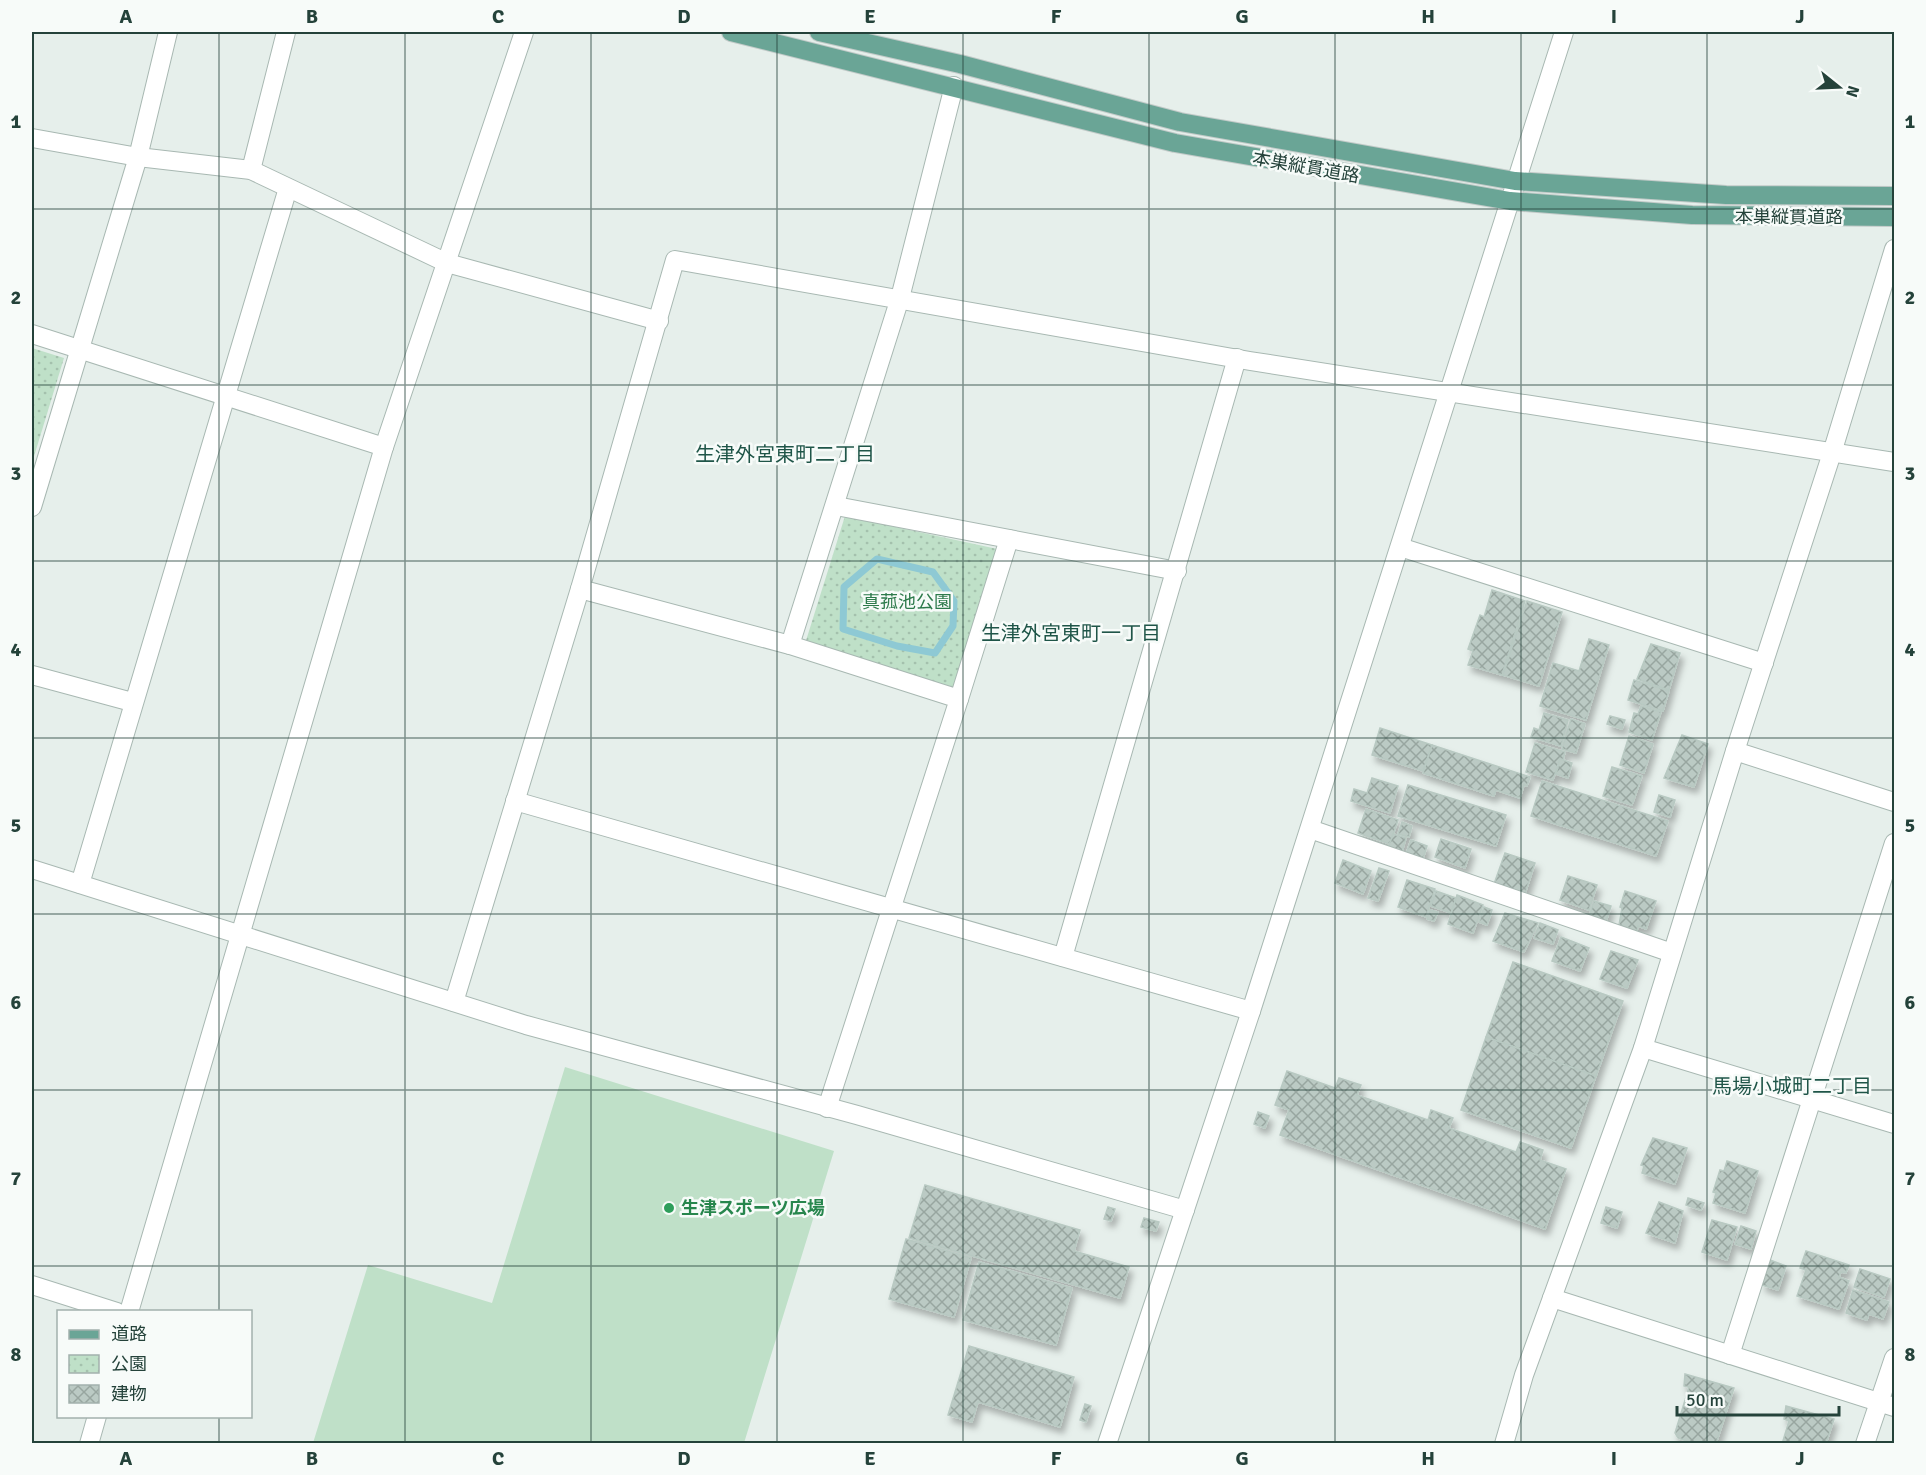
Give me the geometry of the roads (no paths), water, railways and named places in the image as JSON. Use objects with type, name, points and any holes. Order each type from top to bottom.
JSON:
[{"type":"main road","name":"本巣縦貫道路","points":[[731,32],[1175,143],[1510,201],[1692,215],[1894,217]]},
{"type":"main road","name":"本巣縦貫道路","points":[[819,32],[960,64],[1180,122],[1515,181],[1726,195],[1894,196]]},
{"type":"street","points":[[32,507],[138,157],[168,32]]},
{"type":"street","points":[[251,171],[286,32]]},
{"type":"street","points":[[129,1310],[384,447],[524,32]]},
{"type":"street","points":[[1107,1443],[1310,829],[1564,32]]},
{"type":"street","points":[[790,645],[836,506],[900,298],[954,86]]},
{"type":"street","points":[[32,138],[138,157],[251,171],[447,263],[659,321]]},
{"type":"street","points":[[80,884],[132,702],[147,661],[288,188]]},
{"type":"street","points":[[1504,1443],[1524,1375],[1643,1047],[1832,453],[1894,249]]},
{"type":"street","points":[[454,1002],[580,589],[675,260],[1238,358],[1894,462]]},
{"type":"street","points":[[32,334],[224,398],[384,447]]},
{"type":"street","points":[[1063,957],[1238,358]]},
{"type":"street","points":[[836,506],[1177,571]]},
{"type":"street","points":[[827,1108],[1009,539]]},
{"type":"street","points":[[1400,547],[1764,663]]},
{"type":"street","points":[[580,589],[790,645],[959,699]]},
{"type":"street","points":[[32,675],[132,702]]},
{"type":"street","points":[[1735,752],[1894,802]]},
{"type":"street","points":[[515,801],[1251,1011]]},
{"type":"street","points":[[1310,829],[1672,953]]},
{"type":"street","points":[[1730,1355],[1894,843]]},
{"type":"street","points":[[32,869],[454,1002],[1185,1210]]},
{"type":"street","points":[[1643,1047],[1894,1124]]},
{"type":"street","points":[[32,1285],[114,1310]]},
{"type":"street","points":[[1552,1298],[1887,1405]]},
{"type":"street","points":[[1865,1443],[1887,1405],[1894,1358]]},
{"type":"street","points":[[89,1443],[96,1418]]},
{"type":"waterway","points":[[877,559],[933,572],[954,601],[953,626],[935,653],[897,646],[843,629],[844,587],[877,559]]},
{"type":"place","name":"生津スポーツ広場","points":[[669,1208]]},
{"type":"district","name":"生津外宮東町二丁目","points":[[785,454]]},
{"type":"district","name":"生津外宮東町一丁目","points":[[1071,633]]},
{"type":"district","name":"馬場小城町二丁目","points":[[1792,1086]]},
{"type":"park label","name":"真菰池公園","points":[[907,602]]}]
